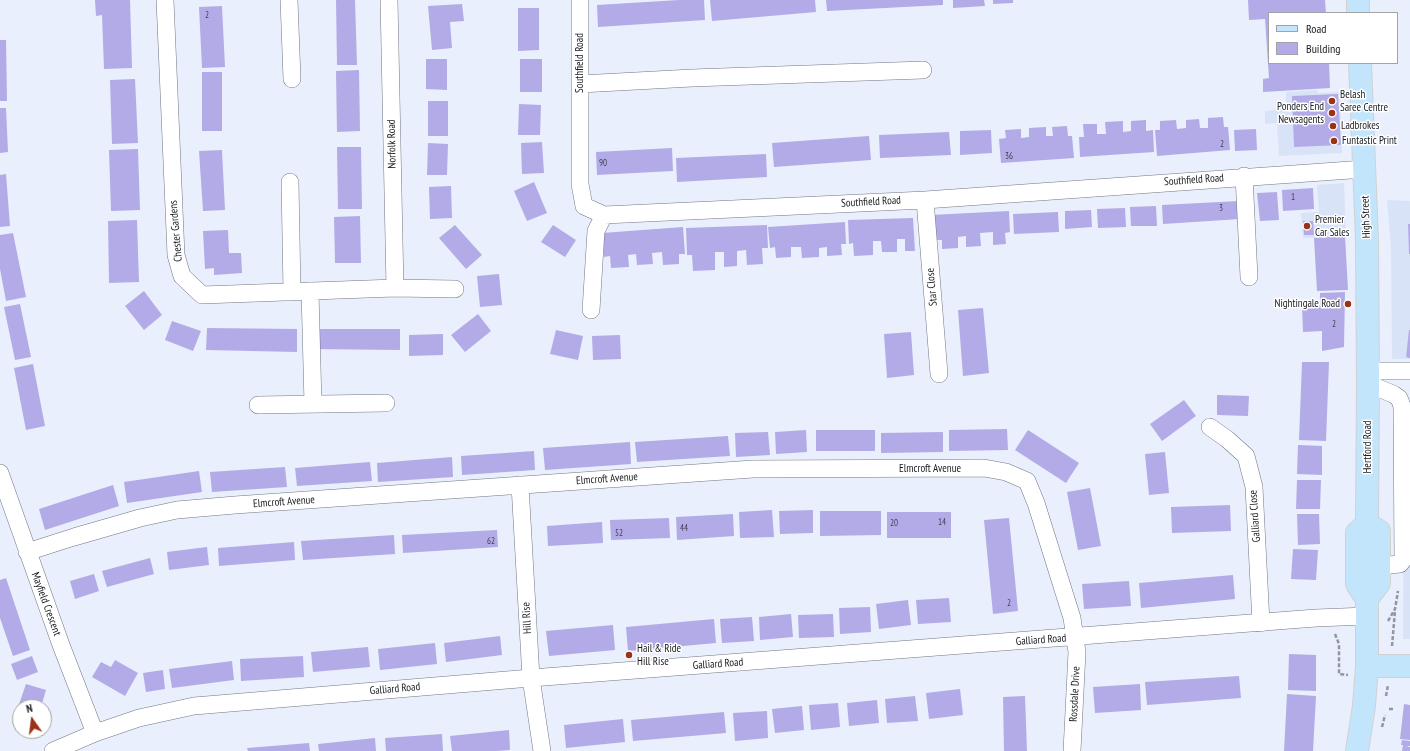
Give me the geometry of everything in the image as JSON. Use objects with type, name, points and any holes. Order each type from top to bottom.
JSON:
[{"type":"main road","points":[[1358,0],[1358,12]]},
{"type":"main road","name":"High Street","points":[[1360,64],[1365,168],[1368,378]]},
{"type":"main road","name":"Hertford Road","points":[[1367,524],[1368,378]]},
{"type":"main road","points":[[1357,751],[1364,706],[1357,671],[1367,616],[1379,583],[1390,565],[1379,531],[1367,524],[1357,533],[1357,584],[1367,616]]},
{"type":"main road","points":[[1357,671],[1410,666]]},
{"type":"street","name":"Chester Gardens","points":[[165,0],[176,255],[182,276],[202,295],[395,288],[455,289]]},
{"type":"street","points":[[288,0],[292,79]]},
{"type":"street","name":"Norfolk Road","points":[[389,0],[395,288]]},
{"type":"street","name":"Southfield Road","points":[[580,0],[580,184],[584,206],[604,214],[925,200],[1365,168]]},
{"type":"street","points":[[580,84],[692,78],[923,70]]},
{"type":"street","points":[[1244,176],[1249,277]]},
{"type":"street","points":[[290,182],[292,292]]},
{"type":"street","name":"Star Close","points":[[925,200],[939,374]]},
{"type":"street","points":[[591,310],[596,231],[604,214]]},
{"type":"street","points":[[310,291],[313,404]]},
{"type":"street","points":[[1368,378],[1410,371]]},
{"type":"street","points":[[1368,378],[1399,398],[1402,406],[1403,560],[1390,565]]},
{"type":"street","points":[[258,404],[386,403]]},
{"type":"street","name":"Galliard Close","points":[[1210,427],[1227,439],[1246,456],[1254,487],[1261,622]]},
{"type":"street","name":"Elmcroft Avenue","points":[[27,552],[140,518],[177,510],[753,469],[984,468],[1006,472],[1027,481],[1036,503],[1072,618],[1076,637]]},
{"type":"street","name":"Mayfield Crescent","points":[[0,473],[27,552],[95,733]]},
{"type":"street","name":"Hill Rise","points":[[520,485],[531,678],[542,751]]},
{"type":"street","name":"Galliard Road","points":[[53,751],[95,733],[139,718],[194,706],[531,678],[1261,622],[1367,616]]},
{"type":"street","name":"Rossdale Drive","points":[[1072,751],[1077,652],[1076,637]]},
{"type":"path","points":[[1367,616],[1387,623],[1395,609],[1400,583],[1390,565]]},
{"type":"path","points":[[1312,619],[1317,632],[1335,634],[1339,644],[1339,674],[1357,671]]},
{"type":"path","points":[[1389,709],[1394,709]]},
{"type":"shaded area","points":[[1317,90],[1318,93],[1340,92],[1342,153],[1279,156],[1277,123],[1265,124],[1265,111],[1286,109],[1286,92]]},
{"type":"shaded area","points":[[1344,183],[1346,237],[1303,238],[1301,213],[1319,212],[1317,185]]},
{"type":"shaded area","points":[[1387,200],[1410,201],[1410,359],[1392,359],[1391,246]]},
{"type":"shaded area","points":[[1405,401],[1410,401],[1410,639],[1403,639]]},
{"type":"building","points":[[95,0],[130,0],[132,68],[104,69],[102,15],[96,16]]},
{"type":"building","points":[[336,0],[355,0],[357,65],[337,65]]},
{"type":"building","points":[[704,0],[705,20],[598,27],[597,5]]},
{"type":"building","points":[[710,0],[815,0],[816,12],[712,21]]},
{"type":"building","points":[[826,0],[943,0],[943,5],[827,11]]},
{"type":"building","points":[[953,0],[984,0],[985,6],[953,8]]},
{"type":"building","points":[[993,0],[1013,0],[1013,3],[993,4]]},
{"type":"building","points":[[1248,0],[1325,0],[1326,12],[1268,12],[1268,63],[1265,19],[1249,20]]},
{"type":"building","points":[[462,4],[464,21],[450,22],[452,48],[432,50],[428,6]]},
{"type":"building","points":[[222,6],[225,67],[202,68],[199,7]]},
{"type":"building","points":[[518,8],[539,8],[539,50],[518,51]]},
{"type":"building","points":[[0,40],[6,40],[7,101],[0,101]]},
{"type":"building","points":[[426,59],[447,59],[447,90],[426,89]]},
{"type":"building","points":[[520,59],[542,59],[542,92],[520,92]]},
{"type":"building","points":[[1268,64],[1329,64],[1330,88],[1263,92],[1263,79],[1269,78]]},
{"type":"building","points":[[359,70],[360,131],[337,132],[336,71]]},
{"type":"building","points":[[202,72],[222,72],[222,131],[202,131]]},
{"type":"building","points":[[135,79],[138,143],[112,144],[110,80]]},
{"type":"building","points":[[1338,94],[1341,145],[1294,147],[1292,96]]},
{"type":"building","points":[[428,101],[448,101],[448,136],[428,136]]},
{"type":"building","points":[[519,104],[541,105],[540,135],[518,135]]},
{"type":"building","points":[[0,108],[6,108],[8,152],[0,153]]},
{"type":"building","points":[[1223,117],[1224,127],[1228,127],[1230,150],[1157,156],[1155,130],[1160,130],[1160,121],[1176,120],[1177,129],[1186,128],[1186,120],[1199,119],[1200,128],[1208,128],[1208,118]]},
{"type":"building","points":[[1146,120],[1146,131],[1153,130],[1154,152],[1080,157],[1079,137],[1084,137],[1083,124],[1097,124],[1097,134],[1106,134],[1105,122],[1123,121],[1123,132],[1131,131],[1131,121]]},
{"type":"building","points":[[1067,126],[1068,136],[1072,136],[1074,158],[1001,163],[999,139],[1006,138],[1005,130],[1021,129],[1021,138],[1029,137],[1029,128],[1046,127],[1046,136],[1053,136],[1052,127]]},
{"type":"building","points":[[1256,129],[1257,150],[1235,151],[1234,130]]},
{"type":"building","points":[[991,130],[992,153],[960,155],[960,131]]},
{"type":"building","points":[[949,132],[951,155],[880,158],[879,135]]},
{"type":"building","points":[[869,136],[871,160],[774,167],[772,143]]},
{"type":"building","points":[[542,142],[544,173],[522,174],[521,143]]},
{"type":"building","points":[[428,143],[448,144],[447,175],[427,175]]},
{"type":"building","points":[[337,147],[361,147],[362,209],[338,209]]},
{"type":"building","points":[[672,148],[673,171],[597,175],[596,152]]},
{"type":"building","points":[[138,149],[140,210],[111,211],[109,150]]},
{"type":"building","points":[[222,150],[225,210],[203,211],[199,151]]},
{"type":"building","points":[[766,154],[767,177],[677,182],[676,158]]},
{"type":"building","points":[[6,174],[10,226],[0,227],[0,175]]},
{"type":"building","points":[[534,182],[547,213],[527,221],[514,191]]},
{"type":"building","points":[[451,186],[452,218],[430,219],[429,187]]},
{"type":"building","points":[[1313,188],[1314,209],[1283,211],[1282,190]]},
{"type":"building","points":[[1277,192],[1279,220],[1260,221],[1257,193]]},
{"type":"building","points":[[1239,201],[1240,219],[1163,224],[1162,205]]},
{"type":"building","points":[[1156,206],[1157,226],[1131,226],[1130,207]]},
{"type":"building","points":[[1125,208],[1126,227],[1098,228],[1097,209]]},
{"type":"building","points":[[1091,210],[1092,227],[1065,229],[1065,211]]},
{"type":"building","points":[[1009,211],[1010,232],[1005,233],[1006,244],[993,245],[993,232],[980,233],[981,246],[966,247],[966,236],[958,237],[958,248],[942,249],[942,240],[932,240],[931,215]]},
{"type":"building","points":[[1058,212],[1059,232],[1014,234],[1013,214]]},
{"type":"building","points":[[360,216],[361,263],[335,263],[334,217]]},
{"type":"building","points":[[913,218],[915,251],[905,251],[905,239],[897,239],[897,252],[882,252],[881,241],[873,241],[873,255],[854,256],[853,243],[849,244],[848,220]]},
{"type":"building","points":[[137,220],[139,282],[109,283],[108,221]]},
{"type":"building","points":[[1303,221],[1313,221],[1314,235],[1304,235]]},
{"type":"building","points":[[845,222],[846,244],[841,244],[842,255],[827,256],[827,247],[819,248],[819,257],[802,258],[801,247],[791,247],[791,257],[776,258],[775,247],[770,248],[768,227]]},
{"type":"building","points":[[1408,224],[1410,224],[1410,254],[1409,254]]},
{"type":"building","points":[[455,225],[482,255],[466,269],[439,238]]},
{"type":"building","points":[[553,225],[576,240],[565,257],[541,242]]},
{"type":"building","points":[[767,225],[768,248],[762,248],[763,264],[747,265],[746,250],[737,251],[737,266],[724,267],[724,252],[715,252],[715,270],[693,271],[692,255],[687,255],[686,228]]},
{"type":"building","points":[[683,227],[685,254],[679,254],[679,264],[663,265],[662,252],[652,253],[653,264],[637,265],[636,254],[628,255],[629,267],[611,268],[610,256],[604,257],[602,233]]},
{"type":"building","points":[[228,230],[229,253],[241,253],[242,273],[214,275],[214,268],[205,269],[203,231]]},
{"type":"building","points":[[13,233],[26,297],[6,301],[0,269],[0,235]]},
{"type":"building","points":[[1345,236],[1348,290],[1317,291],[1314,238]]},
{"type":"building","points":[[499,274],[502,305],[480,307],[477,276]]},
{"type":"building","points":[[144,291],[162,315],[144,330],[125,306]]},
{"type":"building","points":[[1345,292],[1344,347],[1322,351],[1322,331],[1303,332],[1302,305],[1320,305],[1320,293]]},
{"type":"building","points":[[20,304],[31,357],[15,360],[4,307]]},
{"type":"building","points":[[983,308],[989,373],[963,376],[958,310]]},
{"type":"building","points":[[478,314],[491,331],[465,352],[451,335]]},
{"type":"building","points":[[172,321],[201,331],[193,351],[165,340]]},
{"type":"building","points":[[207,328],[297,329],[297,352],[206,350]]},
{"type":"building","points":[[312,329],[400,329],[400,350],[312,349]]},
{"type":"building","points":[[556,330],[583,336],[578,360],[550,354]]},
{"type":"building","points":[[1410,330],[1410,358],[1406,357]]},
{"type":"building","points":[[911,332],[914,375],[887,378],[884,334]]},
{"type":"building","points":[[443,334],[443,355],[409,356],[409,335]]},
{"type":"building","points":[[620,335],[621,359],[593,360],[592,336]]},
{"type":"building","points":[[1302,362],[1329,362],[1326,441],[1299,440]]},
{"type":"building","points":[[33,364],[45,426],[26,430],[14,368]]},
{"type":"building","points":[[1217,395],[1249,396],[1248,416],[1217,415]]},
{"type":"building","points":[[1184,400],[1196,416],[1162,441],[1150,424]]},
{"type":"building","points":[[1007,429],[1008,450],[949,451],[949,430]]},
{"type":"building","points":[[806,430],[807,452],[776,454],[775,432]]},
{"type":"building","points":[[816,430],[875,430],[875,451],[816,451]]},
{"type":"building","points":[[1028,430],[1079,463],[1066,483],[1015,450]]},
{"type":"building","points":[[768,432],[770,455],[736,457],[735,433]]},
{"type":"building","points":[[943,432],[943,452],[881,453],[881,433]]},
{"type":"building","points":[[728,436],[730,456],[637,462],[635,442]]},
{"type":"building","points":[[630,442],[631,464],[545,470],[543,448]]},
{"type":"building","points":[[1298,445],[1322,446],[1322,475],[1297,474]]},
{"type":"building","points":[[534,451],[535,470],[462,475],[461,456]]},
{"type":"building","points":[[1165,452],[1169,493],[1149,495],[1145,454]]},
{"type":"building","points":[[452,457],[453,477],[378,482],[377,463]]},
{"type":"building","points":[[370,462],[372,481],[297,486],[295,468]]},
{"type":"building","points":[[285,467],[287,487],[212,492],[210,472]]},
{"type":"building","points":[[199,471],[202,492],[127,503],[124,482]]},
{"type":"building","points":[[1297,480],[1321,480],[1320,509],[1296,509]]},
{"type":"building","points":[[113,485],[119,506],[45,530],[39,509]]},
{"type":"building","points":[[1090,488],[1101,546],[1078,550],[1067,492]]},
{"type":"building","points":[[1230,505],[1231,531],[1172,533],[1171,507]]},
{"type":"building","points":[[772,510],[774,537],[740,538],[739,512]]},
{"type":"building","points":[[813,510],[813,533],[780,534],[779,511]]},
{"type":"building","points":[[820,511],[881,511],[881,535],[820,536]]},
{"type":"building","points":[[887,512],[951,512],[951,538],[887,538]]},
{"type":"building","points":[[733,514],[734,536],[677,540],[676,517]]},
{"type":"building","points":[[1297,514],[1319,514],[1320,544],[1298,545]]},
{"type":"building","points":[[669,518],[670,538],[611,540],[610,520]]},
{"type":"building","points":[[1009,518],[1018,611],[993,614],[984,520]]},
{"type":"building","points":[[602,522],[603,543],[548,546],[547,526]]},
{"type":"building","points":[[497,530],[498,547],[403,553],[402,535]]},
{"type":"building","points":[[394,535],[395,554],[303,560],[301,541]]},
{"type":"building","points":[[294,542],[295,560],[219,566],[218,548]]},
{"type":"building","points":[[207,547],[209,565],[169,570],[167,552]]},
{"type":"building","points":[[1293,549],[1318,550],[1316,580],[1291,579]]},
{"type":"building","points":[[150,558],[154,574],[107,587],[102,571]]},
{"type":"building","points":[[94,574],[99,591],[75,599],[70,581]]},
{"type":"building","points":[[1233,575],[1235,599],[1141,608],[1139,583]]},
{"type":"building","points":[[6,578],[30,650],[13,656],[0,618],[0,580]]},
{"type":"building","points":[[1129,581],[1131,606],[1084,609],[1082,584]]},
{"type":"building","points":[[949,598],[951,622],[918,624],[916,600]]},
{"type":"building","points":[[908,600],[911,625],[879,629],[876,604]]},
{"type":"building","points":[[870,607],[871,632],[840,634],[839,608]]},
{"type":"building","points":[[791,614],[793,637],[760,640],[759,617]]},
{"type":"building","points":[[833,614],[834,637],[799,638],[798,615]]},
{"type":"building","points":[[752,617],[754,641],[722,643],[720,619]]},
{"type":"building","points":[[714,619],[716,643],[628,651],[626,627]]},
{"type":"building","points":[[613,625],[615,650],[549,656],[546,631]]},
{"type":"building","points":[[500,636],[502,655],[446,662],[444,643]]},
{"type":"building","points":[[435,643],[437,664],[380,670],[378,649]]},
{"type":"building","points":[[368,647],[370,667],[313,672],[311,652]]},
{"type":"building","points":[[1289,654],[1316,655],[1316,691],[1288,690]]},
{"type":"building","points":[[32,656],[38,672],[17,680],[11,664]]},
{"type":"building","points":[[303,656],[304,677],[241,681],[240,659]]},
{"type":"building","points":[[115,660],[138,673],[125,696],[92,677],[101,662],[111,667]]},
{"type":"building","points":[[232,661],[234,680],[172,688],[169,669]]},
{"type":"building","points":[[163,670],[165,689],[146,692],[143,673]]},
{"type":"building","points":[[1239,676],[1241,698],[1147,705],[1145,682]]},
{"type":"building","points":[[26,684],[46,690],[43,699],[21,699]]},
{"type":"building","points":[[1140,684],[1141,710],[1095,713],[1093,687]]},
{"type":"building","points":[[960,689],[963,715],[929,719],[926,693]]},
{"type":"building","points":[[1287,694],[1316,696],[1313,751],[1284,751]]},
{"type":"building","points":[[915,696],[918,721],[887,723],[885,699]]},
{"type":"building","points":[[1025,696],[1027,751],[1004,751],[1003,697]]},
{"type":"building","points":[[877,700],[879,723],[849,726],[847,703]]},
{"type":"building","points":[[838,703],[840,727],[811,730],[809,705]]},
{"type":"building","points":[[1404,704],[1410,705],[1410,740],[1400,739]]},
{"type":"building","points":[[802,706],[804,730],[775,733],[772,709]]},
{"type":"building","points":[[767,711],[768,738],[735,741],[733,713]]},
{"type":"building","points":[[724,712],[726,733],[633,741],[631,720]]},
{"type":"building","points":[[623,719],[625,742],[566,748],[564,725]]},
{"type":"building","points":[[509,730],[510,750],[452,751],[450,736]]},
{"type":"building","points":[[442,734],[443,751],[386,751],[385,738]]},
{"type":"building","points":[[375,738],[376,751],[319,751],[318,744]]},
{"type":"building","points":[[1402,740],[1410,741],[1410,746],[1406,746],[1410,747],[1410,751],[1402,751]]},
{"type":"building","points":[[309,743],[310,751],[248,751],[247,748]]},
{"type":"place","name":"Belash Saree Centre","points":[[1332,101]]},
{"type":"place","name":"Ponders End Newsagents","points":[[1332,113]]},
{"type":"place","name":"Ladbrokes","points":[[1333,126]]},
{"type":"place","name":"Funtastic Print","points":[[1334,141]]},
{"type":"place","name":"Premier Car Sales","points":[[1307,226]]},
{"type":"place","name":"Nightingale Road","points":[[1348,304]]},
{"type":"place","name":"Hail & Ride Hill Rise","points":[[629,655]]}]
